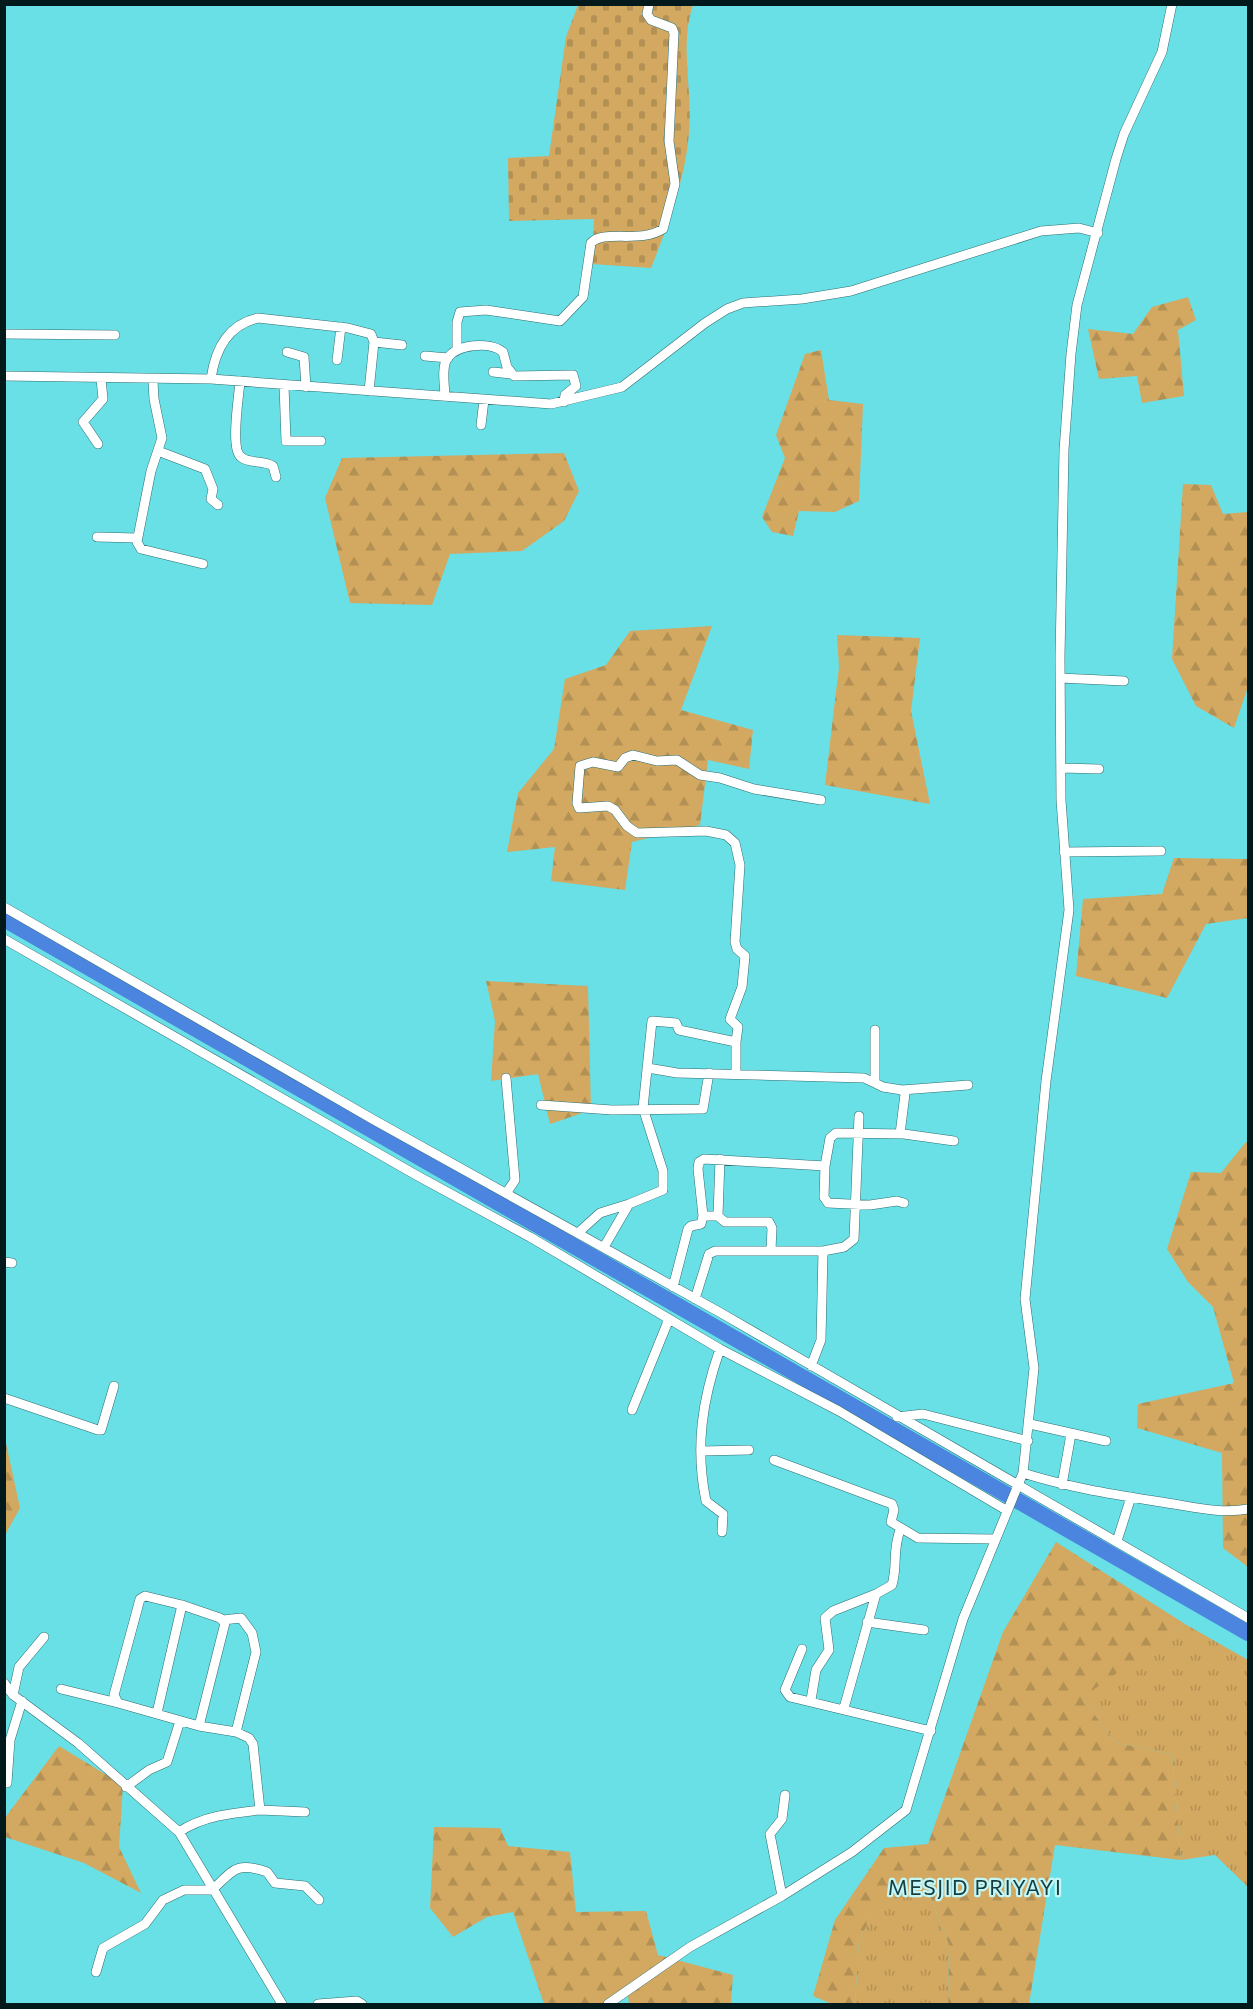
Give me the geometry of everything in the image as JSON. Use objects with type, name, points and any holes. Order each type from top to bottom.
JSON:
[{"type":"street","points":[[458,350],[460,312],[486,310],[560,321],[583,297],[591,243],[604,236],[642,238],[663,229],[675,184],[669,141],[669,90],[674,33],[672,28],[651,20],[646,14],[649,4]]},
{"type":"street","points":[[608,2004],[690,1947],[782,1896],[852,1852],[906,1810],[963,1619],[1023,1473],[1030,1424],[1034,1368],[1025,1299],[1046,1081],[1069,910],[1064,852],[1060,678],[1064,450],[1070,366],[1077,305],[1116,159],[1124,134],[1162,52],[1172,4]]},
{"type":"street","points":[[4,376],[101,380],[240,381],[536,404],[564,402],[622,387],[705,323],[727,309],[743,303],[851,291],[1041,231],[1079,228],[1098,233]]},
{"type":"street","points":[[211,380],[214,361],[222,341],[241,324],[258,318],[341,327],[371,334],[374,342],[369,392]]},
{"type":"street","points":[[337,360],[341,327]]},
{"type":"street","points":[[4,334],[115,335]]},
{"type":"street","points":[[374,342],[402,345]]},
{"type":"street","points":[[445,397],[445,363],[458,350],[481,346],[498,348],[503,352],[510,374]]},
{"type":"street","points":[[287,352],[304,357],[306,387]]},
{"type":"street","points":[[424,356],[448,358]]},
{"type":"street","points":[[493,372],[530,378],[573,375],[576,386],[565,395],[564,402]]},
{"type":"street","points":[[98,444],[83,422],[103,399],[101,380]]},
{"type":"street","points":[[153,381],[154,399],[161,431],[137,538],[141,549],[203,564]]},
{"type":"street","points":[[240,381],[235,444],[238,454],[243,459],[267,462],[273,466],[276,477]]},
{"type":"street","points":[[284,385],[286,441],[321,441]]},
{"type":"street","points":[[481,425],[484,400]]},
{"type":"street","points":[[158,451],[205,470],[213,489],[211,499],[218,506]]},
{"type":"street","points":[[97,537],[137,538]]},
{"type":"street","points":[[1060,678],[1124,681]]},
{"type":"street","points":[[736,1073],[738,1027],[730,1019],[742,987],[746,956],[737,949],[735,942],[740,865],[735,843],[726,835],[705,831],[637,833],[627,826],[615,810],[608,806],[579,808],[577,803],[580,766],[582,763],[593,762],[618,767],[625,758],[633,755],[657,761],[677,760],[700,776],[720,778],[754,789],[820,800]]},
{"type":"street","points":[[1061,768],[1099,769]]},
{"type":"street","points":[[1064,852],[1161,851]]},
{"type":"street","points":[[4,907],[374,1120],[579,1232],[1017,1487],[1117,1541],[1248,1618]]},
{"type":"street","points":[[4,939],[720,1349],[839,1411],[1007,1508]]},
{"type":"street","points":[[579,1232],[600,1213],[663,1190],[663,1172],[643,1108],[654,1020],[676,1023],[679,1030],[736,1042]]},
{"type":"street","points":[[875,1030],[875,1083]]},
{"type":"street","points":[[648,1068],[677,1073],[864,1078],[883,1087],[902,1090],[968,1085]]},
{"type":"street","points":[[541,1105],[612,1110],[703,1109],[709,1073]]},
{"type":"street","points":[[506,1078],[515,1180],[507,1192]]},
{"type":"street","points":[[900,1134],[905,1096],[902,1090]]},
{"type":"street","points":[[695,1299],[709,1254],[771,1250],[823,1251],[843,1246],[854,1239],[859,1116]]},
{"type":"street","points":[[904,1203],[897,1201],[857,1204],[825,1201],[825,1166],[832,1134],[858,1132],[900,1134],[954,1141]]},
{"type":"street","points":[[673,1287],[688,1229],[701,1224],[703,1216],[699,1162],[720,1159],[825,1166]]},
{"type":"street","points":[[718,1216],[720,1159]]},
{"type":"street","points":[[604,1247],[629,1204]]},
{"type":"street","points":[[703,1216],[718,1216],[725,1222],[769,1222],[772,1228],[771,1250]]},
{"type":"street","points":[[811,1366],[821,1340],[823,1251]]},
{"type":"street","points":[[632,1410],[669,1318]]},
{"type":"street","points":[[720,1349],[704,1400],[701,1451],[706,1501],[723,1514],[722,1532]]},
{"type":"street","points":[[4,1398],[101,1430],[114,1386]]},
{"type":"street","points":[[897,1416],[923,1414],[1028,1441]]},
{"type":"street","points":[[1030,1424],[1106,1441]]},
{"type":"street","points":[[1062,1485],[1071,1434]]},
{"type":"street","points":[[701,1451],[749,1450]]},
{"type":"street","points":[[774,1460],[891,1504],[894,1510],[891,1522],[900,1530],[918,1538],[994,1539]]},
{"type":"street","points":[[1023,1473],[1062,1485],[1131,1497],[1214,1510],[1248,1509]]},
{"type":"street","points":[[1117,1541],[1131,1497]]},
{"type":"street","points":[[811,1700],[816,1670],[829,1650],[825,1618],[832,1611],[876,1594],[892,1585],[896,1566],[894,1546],[900,1530]]},
{"type":"street","points":[[844,1708],[876,1594]]},
{"type":"street","points":[[118,1703],[114,1695],[140,1599],[145,1596],[182,1605],[223,1620],[241,1618],[256,1643],[253,1666],[236,1732]]},
{"type":"street","points":[[157,1713],[182,1605]]},
{"type":"street","points":[[199,1726],[225,1623],[223,1620]]},
{"type":"street","points":[[867,1622],[924,1630]]},
{"type":"street","points":[[13,1695],[19,1667],[42,1644],[44,1637]]},
{"type":"street","points":[[802,1649],[788,1678],[786,1694],[790,1697],[811,1700],[931,1731]]},
{"type":"street","points":[[4,1683],[13,1695],[78,1743],[179,1832],[282,2004]]},
{"type":"street","points":[[61,1689],[199,1726],[236,1732],[249,1738],[254,1744],[260,1810]]},
{"type":"street","points":[[8,1783],[10,1740],[22,1701]]},
{"type":"street","points":[[126,1787],[149,1770],[167,1762],[180,1721]]},
{"type":"street","points":[[782,1896],[770,1834],[782,1819],[785,1795]]},
{"type":"street","points":[[179,1832],[190,1825],[221,1815],[260,1810],[305,1812]]},
{"type":"street","points":[[96,1972],[103,1948],[145,1924],[163,1900],[184,1890],[212,1890],[232,1869],[244,1867],[267,1872],[279,1885],[305,1886],[319,1900]]},
{"type":"street","points":[[318,2004],[357,2001],[362,2004]]},
{"type":"green space","points":[[578,5],[693,5],[687,37],[690,116],[687,149],[675,201],[651,268],[592,264],[594,219],[509,221],[508,158],[549,156],[566,37]]},
{"type":"green space","points":[[1188,297],[1196,320],[1178,330],[1184,396],[1142,403],[1137,376],[1099,379],[1088,329],[1133,334],[1152,307]]},
{"type":"green space","points":[[821,350],[829,400],[863,404],[859,501],[835,512],[799,511],[793,536],[772,532],[762,517],[785,458],[776,435],[805,354]]},
{"type":"green space","points":[[564,453],[579,491],[564,521],[522,551],[450,554],[432,605],[350,603],[325,498],[342,458]]},
{"type":"green space","points":[[1183,484],[1211,485],[1223,514],[1248,512],[1248,687],[1234,728],[1196,706],[1172,659]]},
{"type":"green space","points":[[712,626],[681,710],[753,730],[749,769],[708,760],[700,825],[632,842],[625,890],[551,881],[555,847],[507,852],[518,793],[554,749],[565,679],[606,665],[630,631]]},
{"type":"green space","points":[[837,635],[920,638],[911,711],[930,804],[825,785],[839,667]]},
{"type":"green space","points":[[1174,858],[1248,859],[1248,918],[1206,924],[1167,998],[1076,976],[1083,899],[1162,894]]},
{"type":"green space","points":[[486,981],[588,986],[591,1110],[550,1124],[538,1074],[491,1081],[495,1021]]},
{"type":"green space","points":[[1248,1142],[1248,1567],[1223,1548],[1222,1453],[1137,1428],[1138,1404],[1234,1383],[1213,1307],[1188,1282],[1167,1249],[1191,1172],[1221,1173]]},
{"type":"green space","points":[[4,1434],[20,1508],[5,1535],[4,1535]]},
{"type":"green space","points":[[1056,1542],[1185,1624],[1082,1698],[1116,1743],[1172,1754],[1181,1860],[1055,1845],[1029,2004],[948,2004],[949,1945],[928,1891],[879,1902],[859,1940],[855,2004],[832,2004],[813,1996],[835,1920],[884,1848],[928,1844],[1003,1632]]},
{"type":"green space","points":[[1185,1624],[1248,1660],[1248,1887],[1215,1855],[1181,1860],[1172,1754],[1116,1743],[1081,1697]]},
{"type":"green space","points":[[59,1746],[123,1785],[119,1847],[141,1893],[84,1863],[5,1837],[4,1819]]},
{"type":"green space","points":[[434,1827],[500,1828],[508,1846],[570,1852],[576,1912],[646,1911],[658,1955],[733,1975],[731,2004],[629,2004],[628,1995],[604,2004],[544,2004],[513,1912],[487,1917],[453,1937],[430,1908]]},
{"type":"green space","points":[[928,1891],[949,1945],[948,2004],[855,2004],[859,1940],[879,1901]]},
{"type":"waterway","points":[[4,919],[1248,1633]]},
{"type":"district","name":"MESJID PRIYAYI","points":[[975,1888]]}]
